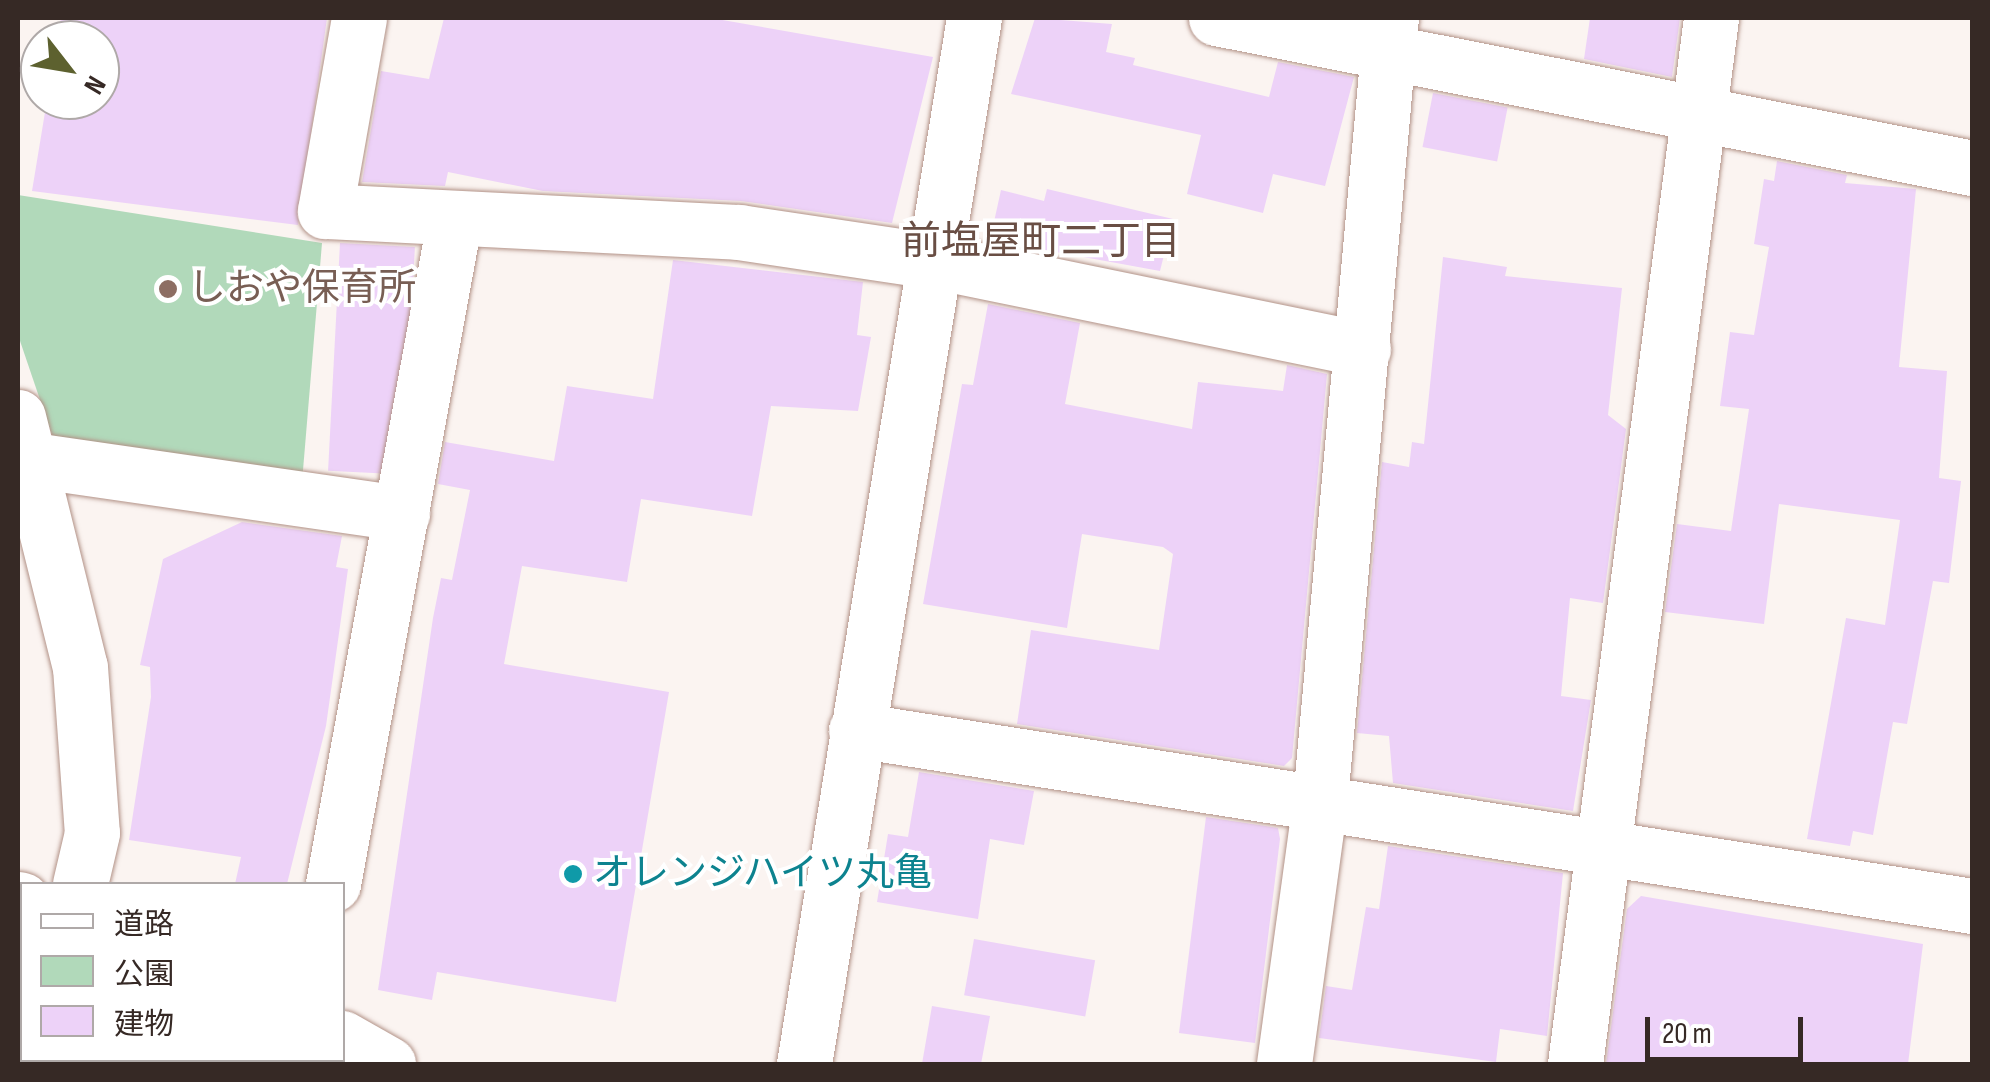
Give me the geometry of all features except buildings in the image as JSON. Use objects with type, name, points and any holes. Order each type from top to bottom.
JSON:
[{"type":"street","points":[[359,18],[325,211],[454,222],[739,232],[934,260],[1363,349]]},
{"type":"street","points":[[804,1064],[974,18]]},
{"type":"street","points":[[1216,18],[1391,36],[1698,117],[1972,168]]},
{"type":"street","points":[[1575,1064],[1712,18]]},
{"type":"street","points":[[1284,1064],[1319,810],[1391,36]]},
{"type":"street","points":[[333,882],[454,222]]},
{"type":"street","points":[[80,882],[92,833],[80,667],[25,439],[402,513]]},
{"type":"street","points":[[856,730],[1319,810],[1972,906]]},
{"type":"street","points":[[345,1040],[388,1064]]},
{"type":"green space","points":[[18,195],[322,243],[302,482],[53,438],[18,335]]},
{"type":"green space","points":[[62,1062],[315,1062],[315,1064]]},
{"type":"place","name":"しおや保育所","points":[[168,289]]},
{"type":"place","name":"オレンジハイツ丸亀","points":[[573,874]]},
{"type":"district","name":"前塩屋町二丁目","points":[[1041,242]]}]
